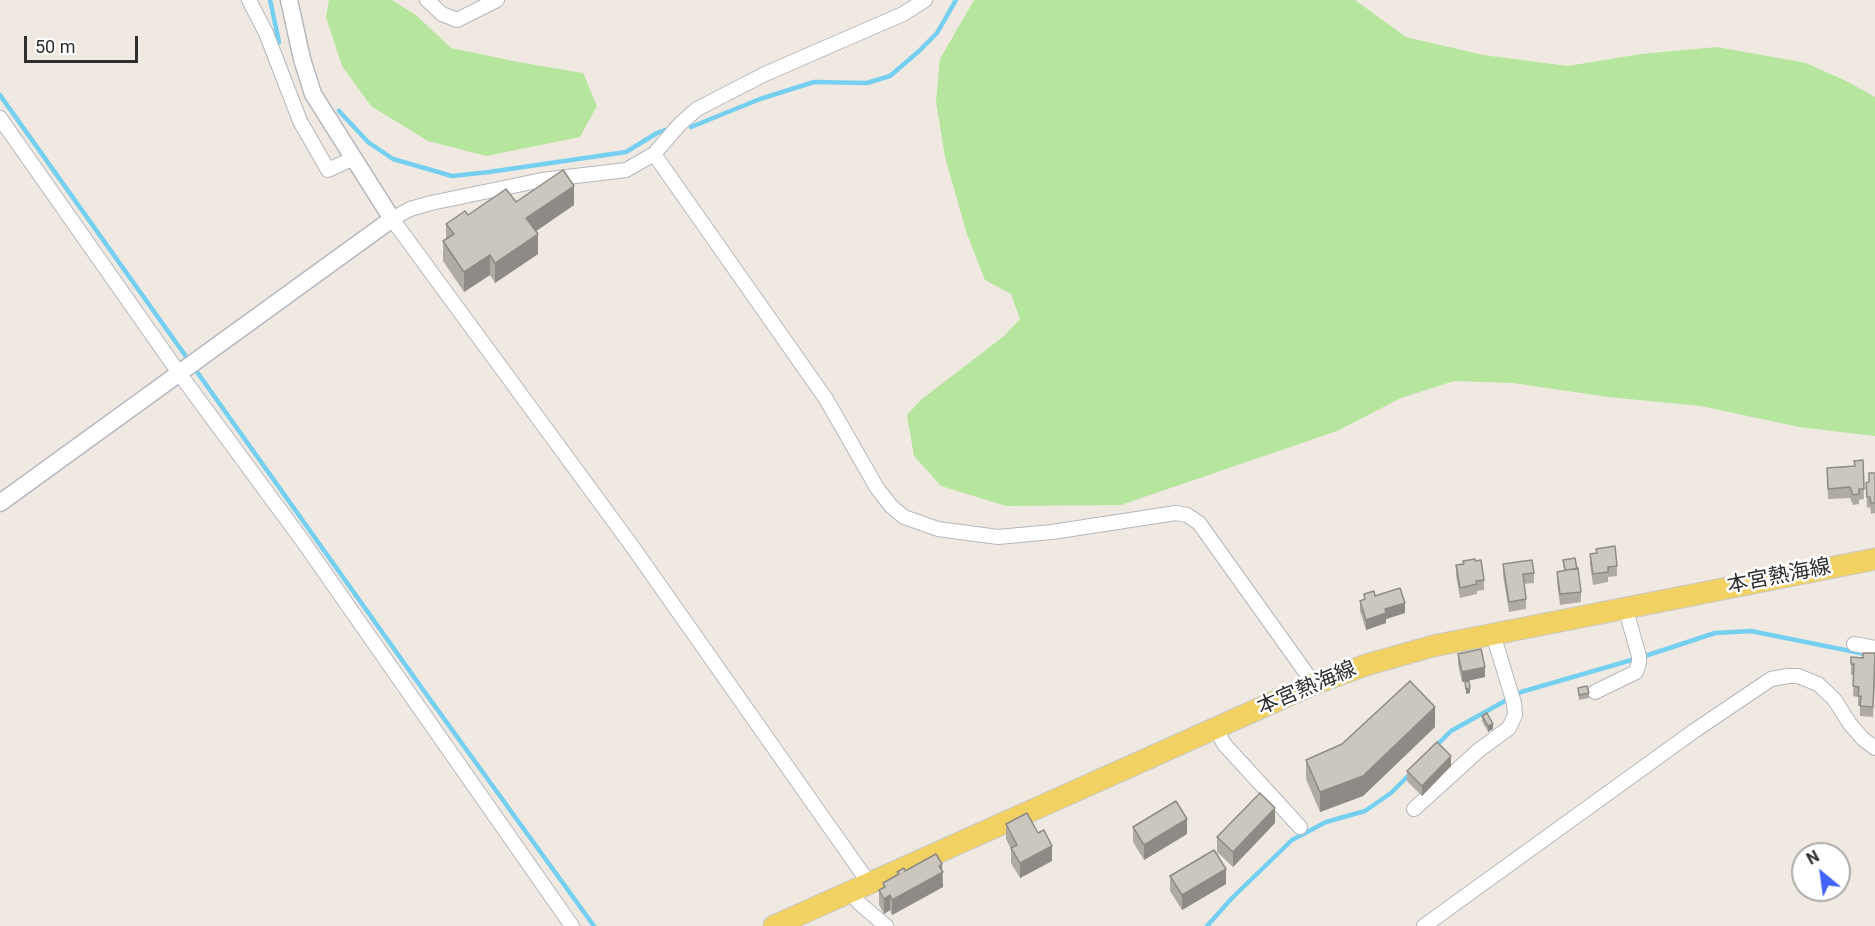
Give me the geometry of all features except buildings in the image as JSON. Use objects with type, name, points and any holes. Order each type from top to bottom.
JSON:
[{"type":"main road","name":"本宮熱海線","points":[[774,926],[1314,684],[1377,662],[1433,646],[1875,559]]},
{"type":"street","points":[[249,0],[266,33],[300,121],[328,170],[354,158]]},
{"type":"street","points":[[289,0],[302,59],[313,94],[392,219],[632,546],[860,888],[859,903],[886,926]]},
{"type":"street","points":[[428,0],[442,14],[457,20],[497,0]]},
{"type":"street","points":[[0,503],[392,219],[410,209],[542,180],[626,170],[654,154],[680,124],[697,109],[765,74],[903,14],[925,0]]},
{"type":"street","points":[[0,118],[179,373],[302,540],[572,926]]},
{"type":"street","points":[[654,154],[826,399],[877,488],[891,506],[904,517],[938,529],[998,537],[1052,532],[1176,513],[1187,515],[1199,523],[1314,684]]},
{"type":"street","points":[[1596,692],[1635,672],[1639,659],[1625,607]]},
{"type":"street","points":[[1414,809],[1479,750],[1509,728],[1515,715],[1514,703],[1493,634]]},
{"type":"street","points":[[1854,644],[1875,648]]},
{"type":"street","points":[[1424,926],[1694,731],[1771,679],[1798,676],[1818,684],[1834,699],[1863,739],[1875,748]]},
{"type":"street","points":[[1216,729],[1224,744],[1300,826]]},
{"type":"green space","points":[[329,0],[392,0],[416,15],[451,48],[583,73],[597,106],[580,137],[486,156],[428,141],[371,106],[342,66],[326,17]]},
{"type":"green space","points":[[974,0],[1355,0],[1406,37],[1483,55],[1568,66],[1641,54],[1717,47],[1806,63],[1846,81],[1875,97],[1875,436],[1799,427],[1701,406],[1608,397],[1513,383],[1454,381],[1401,398],[1337,431],[1121,505],[1006,506],[941,486],[914,456],[907,415],[922,399],[1004,336],[1020,319],[1011,294],[985,280],[967,234],[945,157],[936,101],[940,59]]},
{"type":"waterway","points":[[270,0],[279,42]]},
{"type":"waterway","points":[[691,127],[760,99],[814,82],[867,83],[890,76],[937,33],[956,0]]},
{"type":"waterway","points":[[0,95],[594,926]]},
{"type":"waterway","points":[[339,111],[368,142],[393,159],[452,176],[626,152],[665,130]]},
{"type":"waterway","points":[[1436,746],[1451,731],[1521,692],[1715,633],[1751,631],[1875,656]]},
{"type":"waterway","points":[[1207,926],[1232,898],[1292,840],[1326,822],[1365,811],[1391,793],[1410,774]]}]
